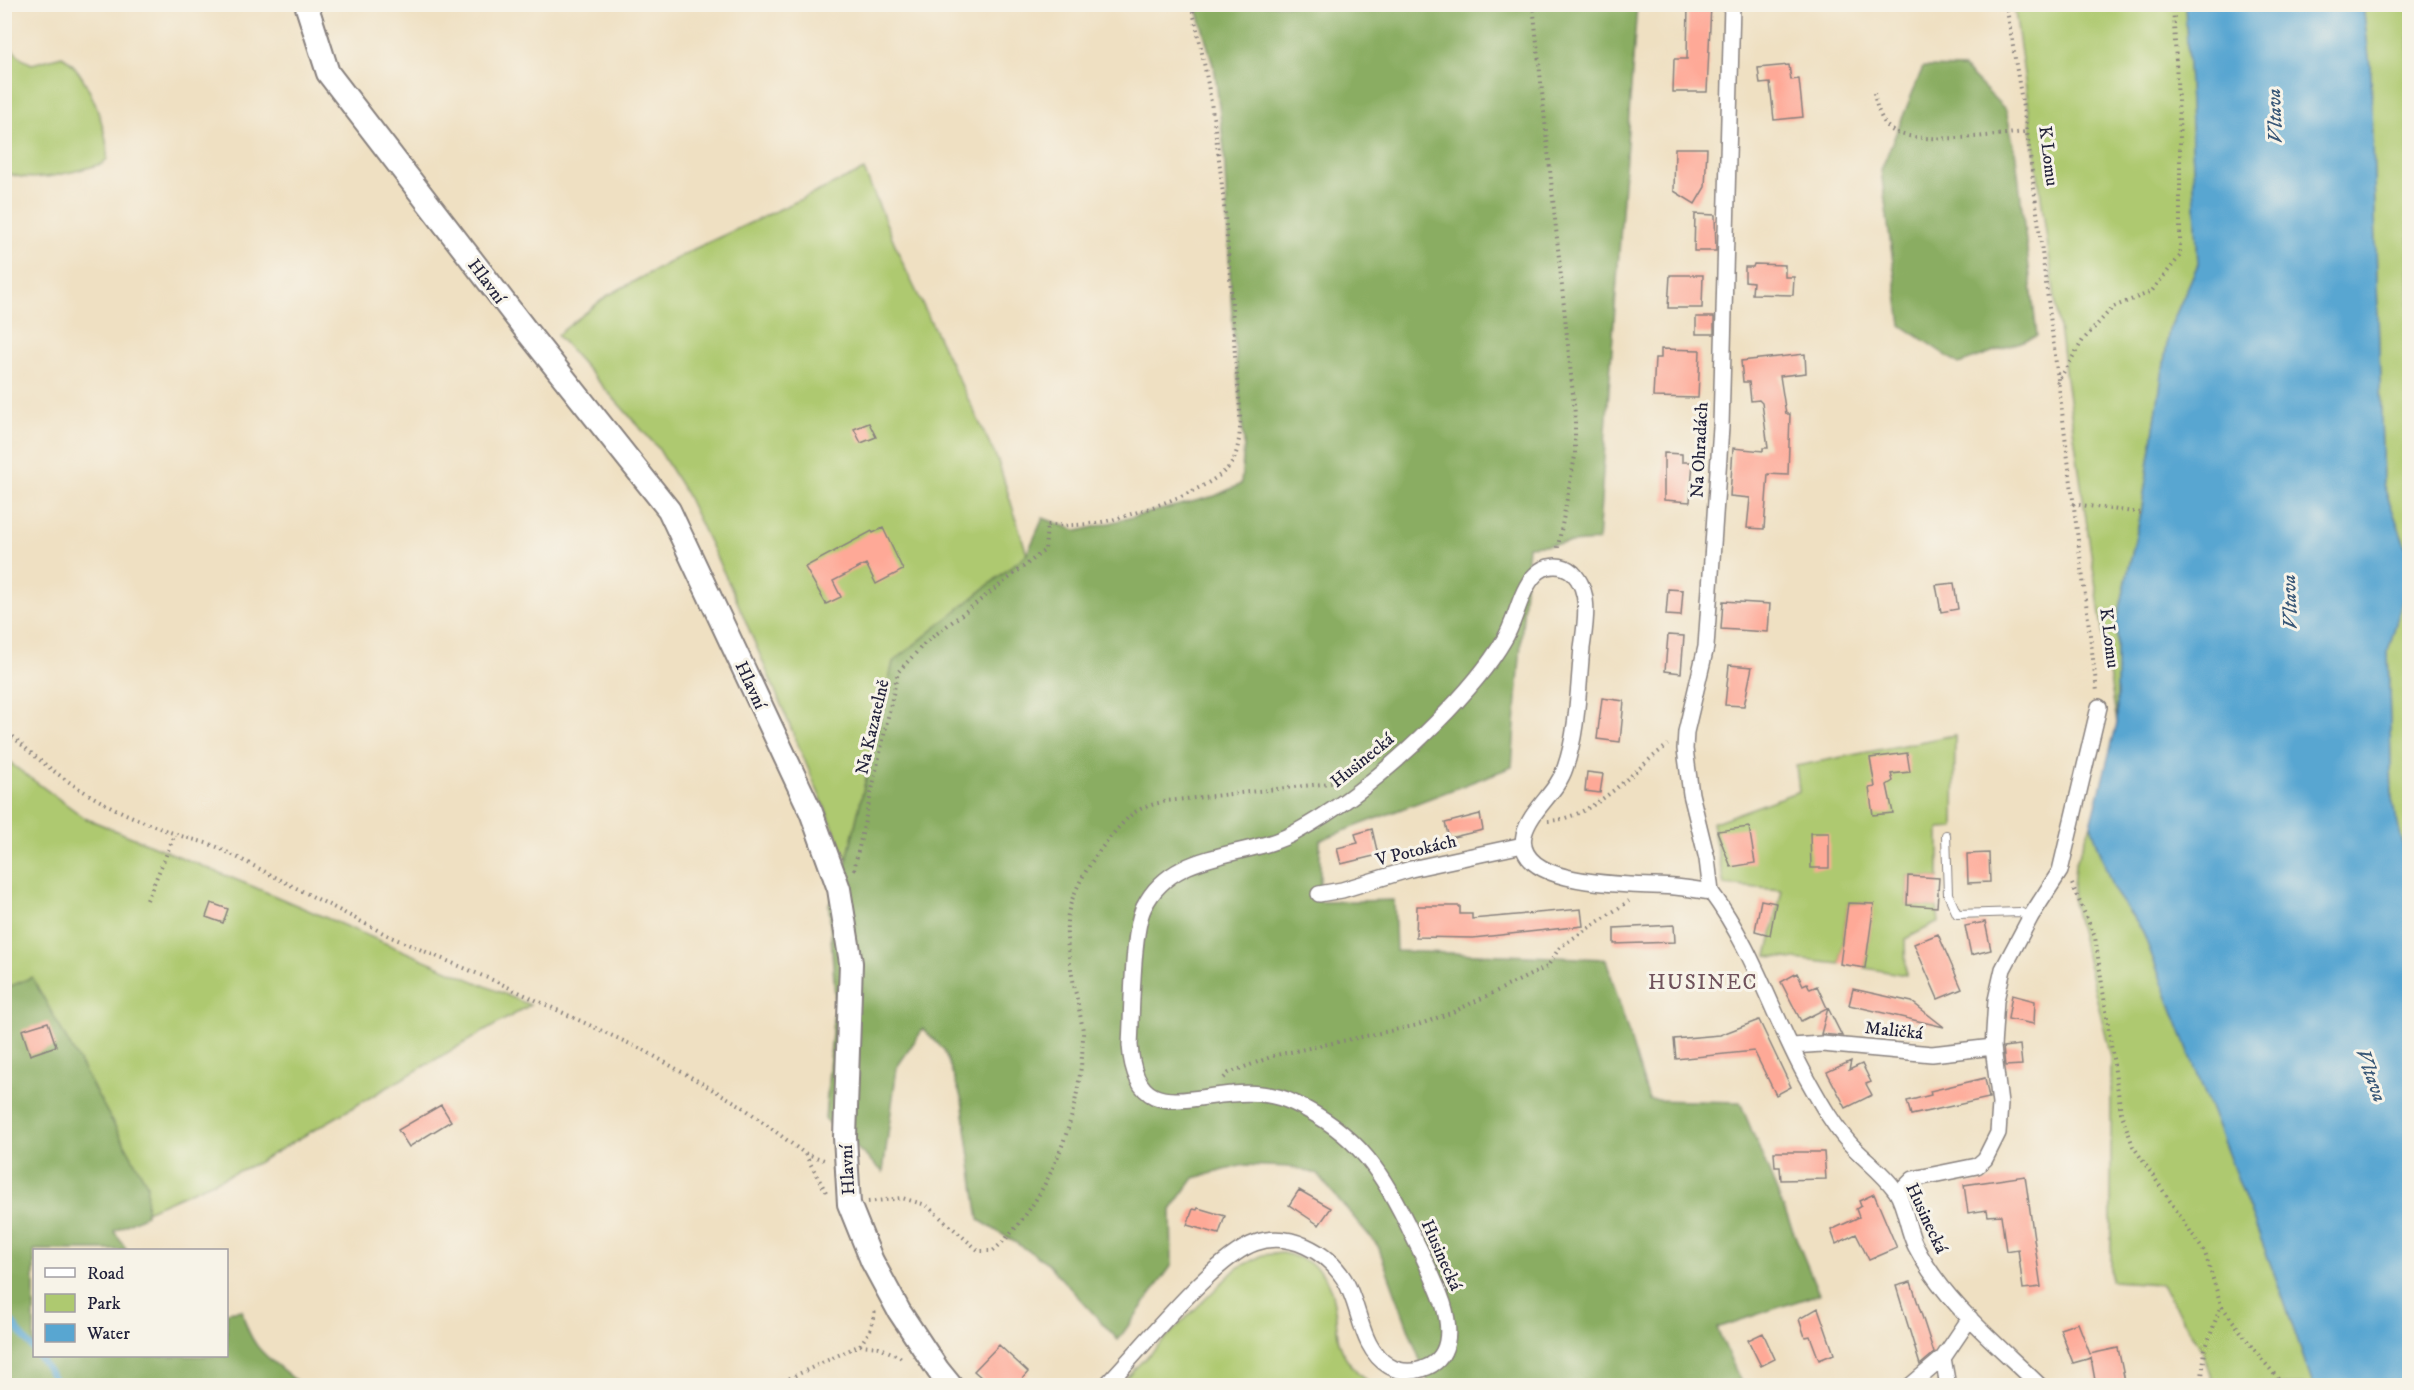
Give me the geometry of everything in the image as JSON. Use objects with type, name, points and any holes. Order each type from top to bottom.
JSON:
[{"type":"street","name":"Hlavní","points":[[306,4],[328,73],[525,329],[669,510],[811,812],[838,889],[851,963],[845,1166],[849,1204],[872,1261],[899,1311],[951,1386]]},
{"type":"street","name":"Na Ohradách","points":[[1711,892],[1707,859],[1686,765],[1686,732],[1706,647],[1721,427],[1732,4]]},
{"type":"street","points":[[1554,565],[1565,568],[1575,575],[1583,590],[1586,612],[1571,744],[1565,771],[1555,789],[1530,821],[1523,845],[1529,859],[1540,868],[1555,875],[1711,892]]},
{"type":"street","name":"Husinecká","points":[[1105,1386],[1198,1287],[1225,1262],[1255,1243],[1286,1240],[1312,1248],[1332,1263],[1346,1281],[1368,1341],[1377,1356],[1387,1365],[1400,1371],[1415,1371],[1429,1367],[1440,1359],[1447,1346],[1448,1329],[1434,1281],[1391,1190],[1358,1145],[1331,1124],[1293,1102],[1260,1094],[1231,1094],[1176,1102],[1162,1099],[1140,1084],[1131,1067],[1130,1045],[1142,911],[1151,894],[1174,871],[1188,864],[1260,847],[1294,833],[1376,777],[1434,725],[1484,671],[1504,641],[1517,616],[1525,590],[1534,575],[1554,565]]},
{"type":"street","points":[[1898,1194],[1903,1186],[1913,1179],[1977,1166],[1985,1159],[1998,1133],[2000,1104],[1993,1047],[1996,1000],[2003,969],[2030,918],[2060,872],[2099,707]]},
{"type":"street","name":"V Potokách","points":[[1319,894],[1342,890],[1411,869],[1523,845]]},
{"type":"street","name":"Husinecká","points":[[1711,892],[1741,937],[1792,1046],[1834,1125],[1854,1149],[1882,1173],[1898,1194],[1916,1247],[1936,1278],[1970,1318],[2040,1386]]},
{"type":"street","name":"Maličká","points":[[1792,1046],[1822,1044],[1932,1054],[1993,1047]]},
{"type":"street","points":[[1910,1386],[1944,1358],[1970,1318]]},
{"type":"street","points":[[1944,1358],[1948,1386]]},
{"type":"lane","points":[[1946,835],[1948,894],[1957,914],[2020,912],[2030,918]]},
{"type":"path","name":"Na Kazatelně","points":[[838,889],[853,875],[898,672],[926,642],[1045,550],[1047,525],[1077,526],[1114,519],[1205,486],[1225,472],[1234,459],[1239,429],[1229,248],[1208,72],[1191,4]]},
{"type":"path","points":[[1533,4],[1575,414],[1575,456],[1554,565]]},
{"type":"path","name":"K Lomu","points":[[2006,4],[2027,132],[2099,707]]},
{"type":"path","points":[[2057,383],[2083,340],[2113,307],[2151,292],[2180,256],[2180,139],[2173,4]]},
{"type":"path","points":[[1874,93],[1876,107],[1889,128],[1909,138],[2027,132]]},
{"type":"path","points":[[2073,504],[2141,513]]},
{"type":"path","points":[[4,729],[58,777],[87,795],[175,834],[193,837],[217,847],[391,937],[497,982],[645,1051],[740,1105],[804,1153],[845,1166]]},
{"type":"path","points":[[1530,821],[1552,821],[1569,817],[1600,801],[1646,760],[1686,732]]},
{"type":"path","points":[[849,1204],[908,1198],[937,1212],[960,1236],[979,1251],[993,1251],[1005,1239],[1043,1188],[1067,1129],[1083,1048],[1067,923],[1076,889],[1100,852],[1130,816],[1144,807],[1178,799],[1280,791],[1342,782]]},
{"type":"path","points":[[147,900],[175,834]]},
{"type":"path","points":[[2060,872],[2071,881],[2095,937],[2121,1112],[2133,1146],[2205,1253],[2221,1305],[2284,1386]]},
{"type":"path","points":[[1198,1100],[1229,1073],[1276,1055],[1418,1025],[1453,1012],[1547,967],[1560,947],[1632,900],[1645,886]]},
{"type":"path","points":[[2201,1386],[2205,1350],[2221,1305]]},
{"type":"path","points":[[773,1386],[860,1345],[870,1331],[875,1309]]},
{"type":"path","points":[[860,1345],[879,1347],[904,1359]]},
{"type":"green space","points":[[2185,4],[2198,264],[2169,330],[2141,513],[2117,622],[2117,723],[2089,544],[2014,5]]},
{"type":"green space","points":[[1196,5],[1637,5],[1598,541],[1528,546],[1512,767],[1320,840],[1320,902],[1394,900],[1396,951],[1606,959],[1649,1100],[1740,1102],[1819,1294],[1717,1328],[1742,1385],[1429,1385],[1378,1246],[1317,1174],[1291,1167],[1244,1165],[1194,1178],[1171,1210],[1172,1265],[1118,1340],[1045,1261],[979,1220],[962,1100],[944,1050],[923,1029],[897,1067],[883,1172],[825,1119],[835,996],[829,905],[847,860],[893,662],[1027,554],[1043,518],[1078,531],[1215,496],[1241,484],[1244,444],[1232,317],[1224,149],[1215,72]]},
{"type":"green space","points":[[2363,5],[2409,5],[2409,556],[2383,484],[2371,75]]},
{"type":"green space","points":[[4,41],[22,59],[32,64],[62,56],[80,74],[95,103],[105,134],[107,159],[102,164],[53,176],[28,178],[5,172]]},
{"type":"green space","points":[[1923,67],[1964,68],[2006,110],[2016,156],[2037,336],[1959,364],[1901,325],[1881,170]]},
{"type":"green space","points":[[864,170],[904,266],[998,461],[1027,554],[893,662],[847,860],[734,594],[686,494],[658,448],[557,335],[607,296],[694,249]]},
{"type":"green space","points":[[2409,578],[2409,874],[2392,799],[2388,651]]},
{"type":"green space","points":[[1955,735],[1954,828],[1939,829],[1939,878],[1908,876],[1907,905],[1937,907],[1939,922],[1905,939],[1906,975],[1865,968],[1873,904],[1848,903],[1840,964],[1767,956],[1782,890],[1724,885],[1712,823],[1799,791],[1796,766]]},
{"type":"green space","points":[[4,755],[14,766],[85,818],[254,887],[530,1005],[257,1163],[130,1218],[5,1046]]},
{"type":"green space","points":[[2091,825],[2113,889],[2142,930],[2277,1281],[2313,1385],[2213,1385],[2203,1352],[2161,1284],[2111,1281],[2111,1057],[2072,898],[2075,865]]},
{"type":"green space","points":[[32,977],[147,1184],[146,1215],[114,1231],[126,1249],[33,1249],[33,1357],[228,1357],[228,1312],[242,1310],[257,1346],[301,1385],[5,1385],[4,989]]},
{"type":"green space","points":[[1282,1253],[1306,1261],[1322,1274],[1331,1292],[1338,1339],[1343,1351],[1353,1367],[1371,1385],[1118,1385],[1237,1268],[1263,1255]]},
{"type":"water","name":"Vltava","points":[[2185,5],[2363,5],[2371,75],[2383,484],[2409,556],[2409,578],[2388,651],[2392,799],[2410,874],[2409,1385],[2313,1385],[2277,1281],[2142,930],[2113,889],[2091,825],[2117,723],[2117,622],[2141,513],[2169,330],[2198,264]]},
{"type":"building","points":[[1688,4],[1711,4],[1707,92],[1673,92],[1674,59],[1687,59]]},
{"type":"building","points":[[1789,65],[1791,80],[1799,79],[1803,117],[1774,120],[1770,83],[1760,84],[1758,68]]},
{"type":"building","points":[[1675,148],[1707,148],[1705,187],[1695,204],[1674,191]]},
{"type":"building","points":[[1695,214],[1715,215],[1716,251],[1694,251]]},
{"type":"building","points":[[1754,264],[1785,265],[1785,277],[1794,277],[1793,295],[1752,294],[1753,282],[1745,281],[1745,267],[1753,267]]},
{"type":"building","points":[[1670,275],[1703,275],[1702,308],[1668,308]]},
{"type":"building","points":[[1696,317],[1714,317],[1714,334],[1696,334]]},
{"type":"building","points":[[1661,349],[1700,350],[1698,398],[1653,397],[1655,358],[1661,358]]},
{"type":"building","points":[[1805,354],[1806,373],[1780,376],[1786,414],[1790,414],[1788,475],[1768,474],[1764,529],[1747,528],[1750,498],[1730,496],[1733,448],[1763,451],[1763,448],[1768,448],[1762,403],[1759,400],[1751,401],[1749,382],[1743,382],[1741,361]]},
{"type":"building","points":[[869,423],[876,437],[861,443],[854,429]]},
{"type":"building","points":[[1664,453],[1682,454],[1682,462],[1693,462],[1690,502],[1664,500]]},
{"type":"building","points":[[883,528],[903,570],[876,584],[866,564],[833,581],[841,597],[826,604],[805,567],[872,531],[873,533]]},
{"type":"building","points":[[1954,583],[1958,609],[1941,612],[1936,585]]},
{"type":"building","points":[[1668,589],[1683,590],[1681,616],[1666,615]]},
{"type":"building","points":[[1723,601],[1770,604],[1768,632],[1721,629]]},
{"type":"building","points":[[1668,635],[1684,636],[1681,673],[1665,671]]},
{"type":"building","points":[[1729,665],[1752,667],[1744,706],[1725,705]]},
{"type":"building","points":[[1602,698],[1624,701],[1620,742],[1597,739]]},
{"type":"building","points":[[1907,753],[1910,772],[1891,774],[1893,781],[1887,785],[1893,813],[1873,815],[1869,788],[1875,787],[1870,758]]},
{"type":"building","points":[[1587,772],[1603,774],[1600,793],[1585,791]]},
{"type":"building","points":[[1480,814],[1483,830],[1449,838],[1445,823]]},
{"type":"building","points":[[1749,827],[1755,863],[1731,867],[1717,831]]},
{"type":"building","points":[[1372,829],[1378,855],[1341,864],[1337,848],[1358,843],[1355,834]]},
{"type":"building","points":[[1810,833],[1829,833],[1829,868],[1811,868]]},
{"type":"building","points":[[1989,853],[1990,882],[1968,883],[1967,854]]},
{"type":"building","points":[[1908,876],[1939,878],[1937,907],[1907,905]]},
{"type":"building","points":[[1761,900],[1776,903],[1770,935],[1755,931]]},
{"type":"building","points":[[211,903],[228,909],[223,923],[206,917]]},
{"type":"building","points":[[1848,903],[1874,904],[1865,968],[1840,964]]},
{"type":"building","points":[[1417,906],[1460,906],[1460,914],[1472,914],[1472,919],[1581,909],[1583,926],[1473,938],[1416,937]]},
{"type":"building","points":[[1985,922],[1991,950],[1971,955],[1965,926]]},
{"type":"building","points":[[1674,925],[1675,942],[1614,944],[1614,928]]},
{"type":"building","points":[[1938,934],[1962,989],[1938,999],[1914,944]]},
{"type":"building","points":[[1797,973],[1803,985],[1807,983],[1810,989],[1817,986],[1827,1008],[1801,1021],[1781,982]]},
{"type":"building","points":[[1853,989],[1912,1002],[1944,1027],[1849,1005]]},
{"type":"building","points":[[2012,995],[2035,1001],[2034,1024],[2008,1019]]},
{"type":"building","points":[[1828,1008],[1842,1036],[1821,1034]]},
{"type":"building","points":[[1759,1020],[1791,1087],[1776,1095],[1754,1051],[1676,1059],[1674,1039],[1720,1035]]},
{"type":"building","points":[[48,1022],[56,1046],[30,1055],[22,1030]]},
{"type":"building","points":[[2020,1045],[2022,1065],[2005,1066],[2003,1047]]},
{"type":"building","points":[[1851,1061],[1849,1070],[1862,1064],[1871,1082],[1866,1084],[1872,1095],[1846,1108],[1827,1072]]},
{"type":"building","points":[[1985,1078],[1989,1098],[1911,1115],[1907,1101],[1931,1095],[1930,1091]]},
{"type":"building","points":[[441,1105],[451,1121],[409,1147],[398,1130]]},
{"type":"building","points":[[1774,1152],[1824,1152],[1826,1179],[1781,1180],[1780,1167],[1775,1167]]},
{"type":"building","points":[[2025,1176],[2041,1287],[2023,1289],[2018,1249],[2006,1251],[2001,1215],[1988,1216],[1987,1210],[1968,1213],[1964,1185]]},
{"type":"building","points":[[1299,1190],[1331,1208],[1319,1225],[1289,1205]]},
{"type":"building","points":[[1874,1194],[1897,1248],[1869,1260],[1856,1234],[1836,1244],[1831,1230],[1859,1217],[1856,1209],[1861,1206],[1859,1201]]},
{"type":"building","points":[[1198,1208],[1225,1216],[1219,1234],[1187,1225],[1193,1209]]},
{"type":"building","points":[[1911,1282],[1934,1353],[1920,1365],[1896,1286]]},
{"type":"building","points":[[1818,1308],[1834,1354],[1819,1360],[1810,1336],[1805,1337],[1799,1319]]},
{"type":"building","points":[[2078,1323],[2090,1354],[2118,1348],[2126,1386],[2096,1386],[2091,1358],[2073,1363],[2060,1329]]},
{"type":"building","points":[[1763,1333],[1775,1359],[1761,1366],[1748,1340]]},
{"type":"building","points":[[999,1345],[1028,1372],[1016,1386],[991,1386],[974,1371]]},
{"type":"waterway","points":[[4,1311],[33,1350]]},
{"type":"waterway","points":[[39,1357],[60,1386]]},
{"type":"district","name":"HUSINEC","points":[[1703,982]]}]
